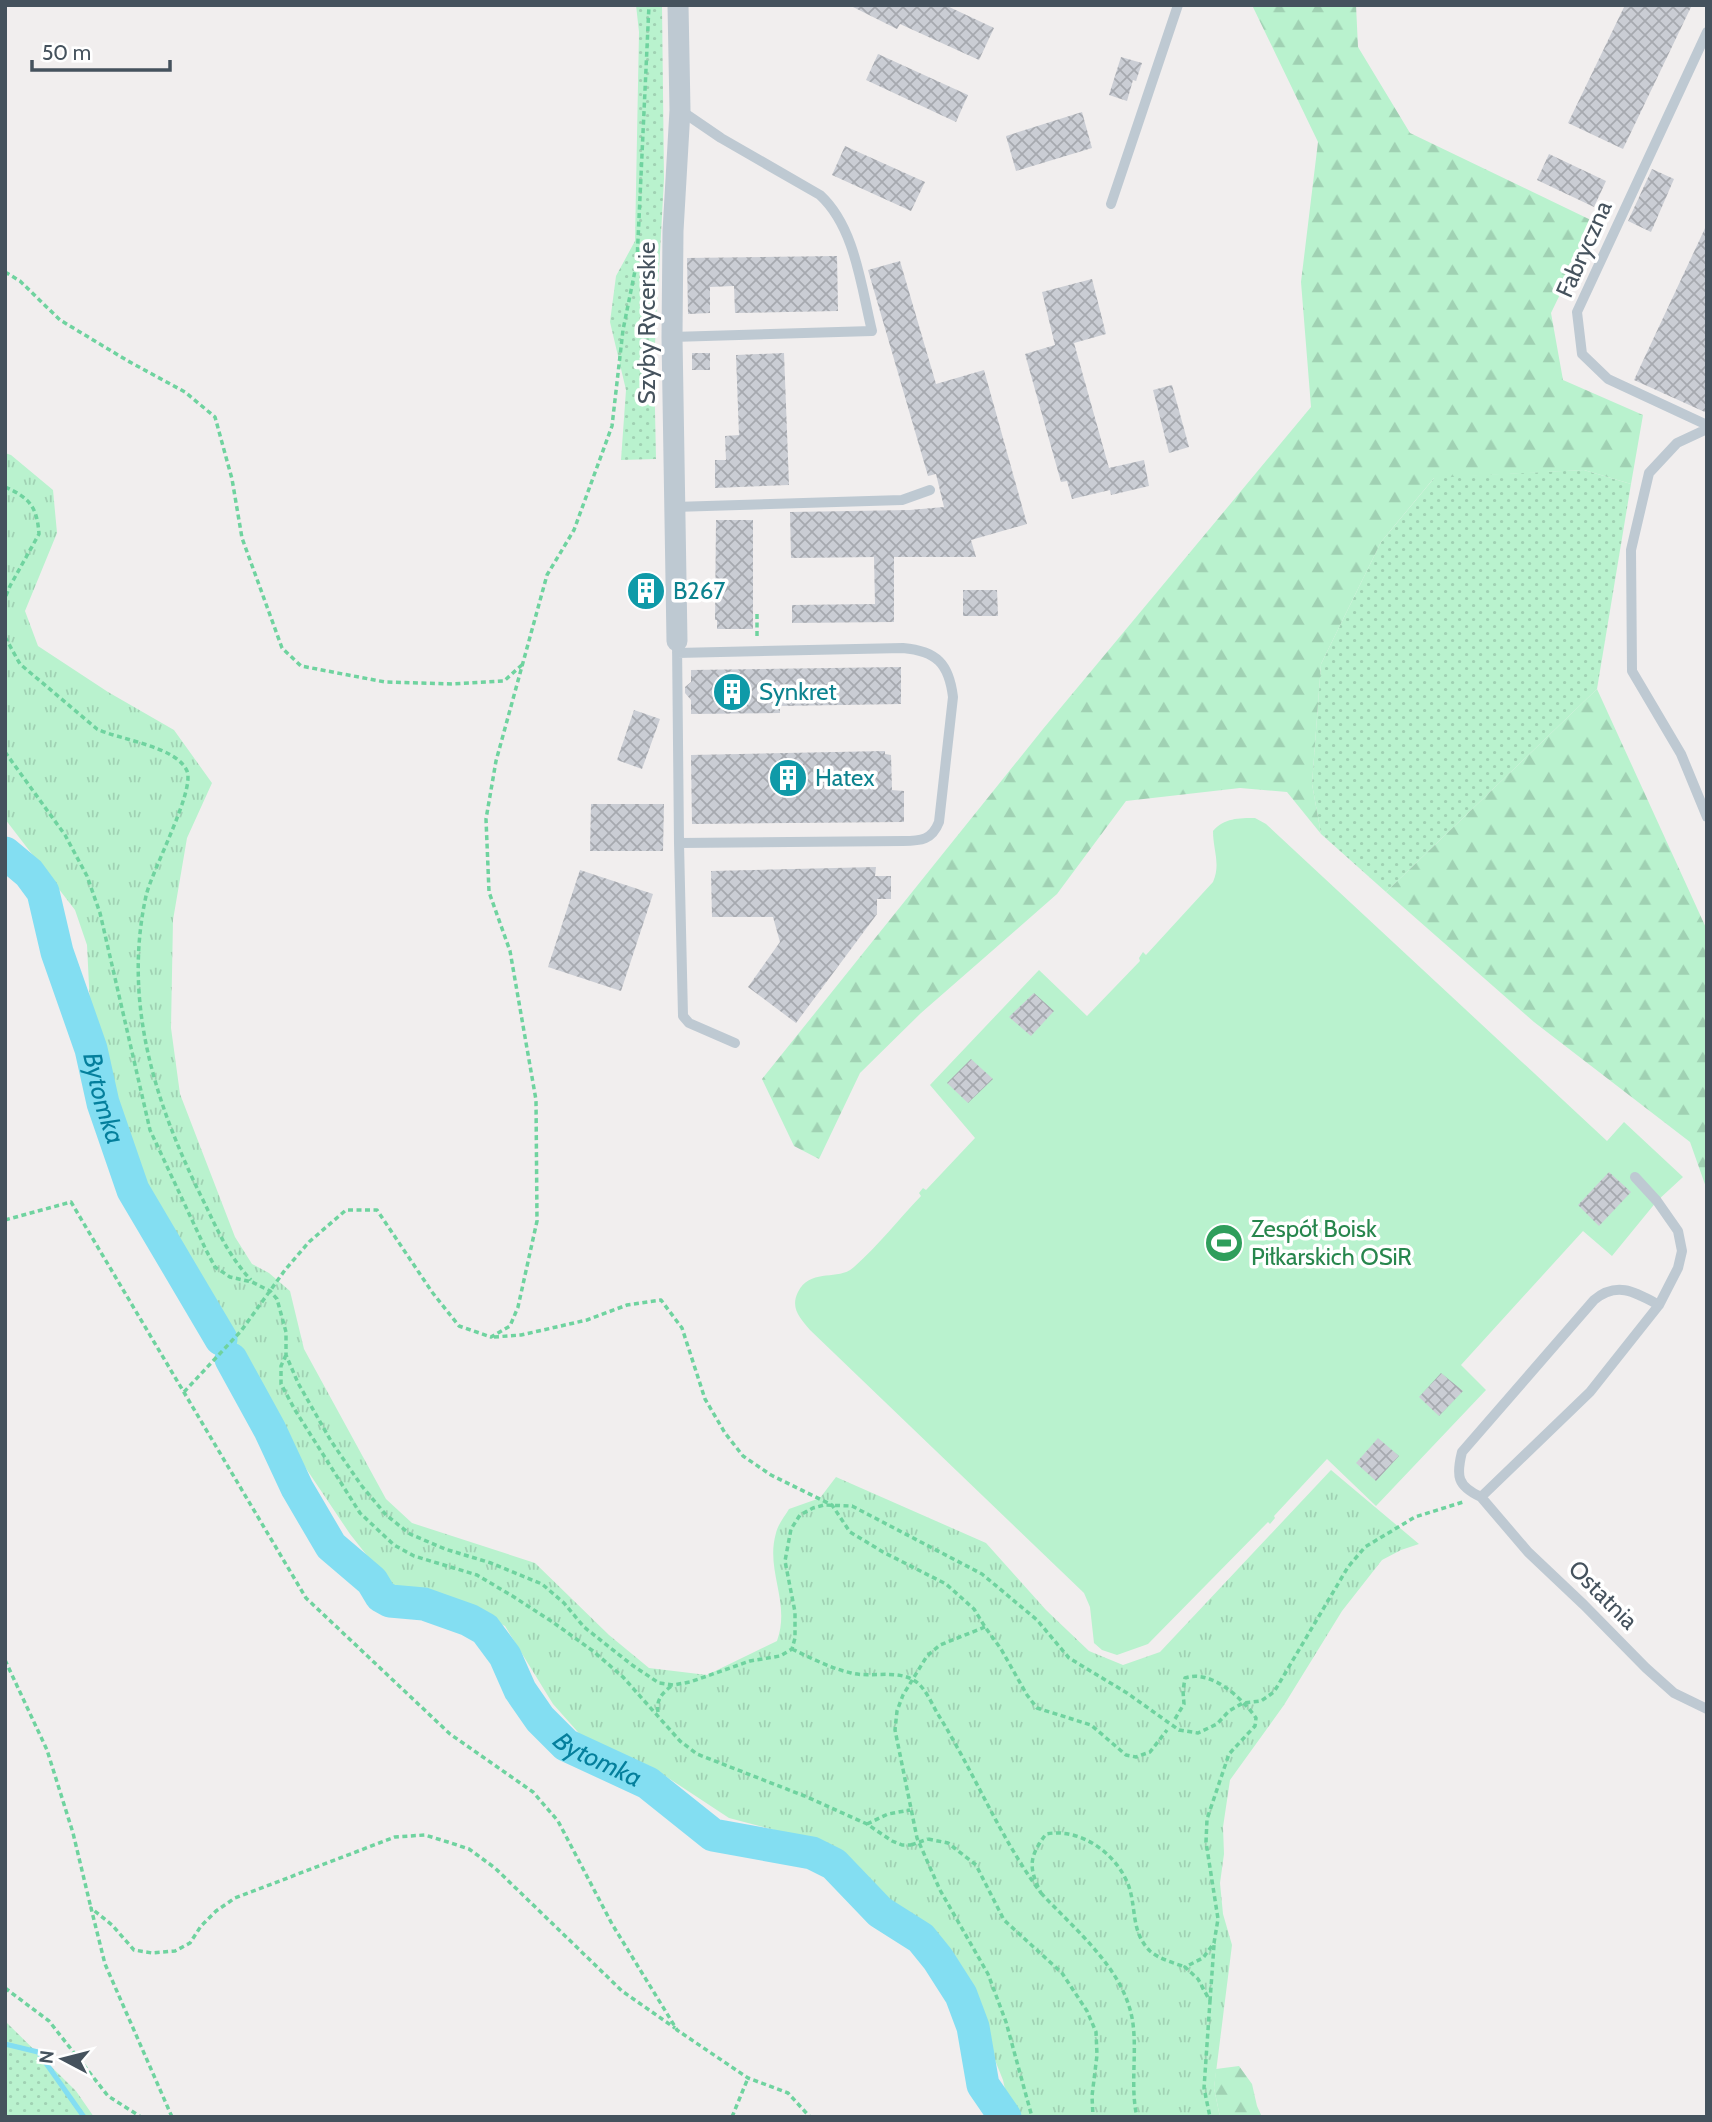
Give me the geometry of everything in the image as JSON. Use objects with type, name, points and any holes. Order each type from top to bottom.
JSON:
[{"type":"street","name":"Szyby Rycerskie","points":[[677,647],[672,337],[673,232],[680,110],[678,5]]},
{"type":"lane","points":[[1111,204],[1178,5]]},
{"type":"lane","name":"Fabryczna","points":[[1707,32],[1577,312],[1582,354],[1608,379],[1707,427]]},
{"type":"lane","points":[[672,337],[872,331],[848,238],[832,206],[820,195],[721,138],[680,110]]},
{"type":"lane","points":[[1707,427],[1677,443],[1649,473],[1631,550],[1632,671],[1681,754],[1707,817]]},
{"type":"lane","points":[[674,507],[902,499],[930,490]]},
{"type":"lane","points":[[679,843],[903,841],[928,838],[939,822],[953,696],[946,668],[935,656],[921,650],[903,648],[677,647],[679,843],[683,1016],[689,1023],[735,1043]]},
{"type":"lane","points":[[1481,1497],[1590,1392],[1659,1305],[1678,1268],[1682,1251],[1678,1231],[1657,1201],[1635,1177]]},
{"type":"lane","name":"Ostatnia","points":[[1659,1305],[1641,1295],[1617,1289],[1606,1290],[1594,1300],[1462,1452],[1458,1468],[1460,1482],[1470,1492],[1481,1497],[1528,1552],[1646,1668],[1674,1693],[1707,1709]]},
{"type":"path","points":[[492,1337],[510,1326],[518,1307],[537,1221],[536,1100],[510,951],[489,892],[486,819],[496,761],[547,575],[574,530],[612,426],[623,330],[637,261],[649,5]]},
{"type":"path","points":[[5,272],[20,281],[60,320],[128,362],[185,392],[215,416],[232,479],[242,538],[282,648],[301,666],[386,682],[452,684],[504,681],[525,661]]},
{"type":"path","points":[[5,487],[19,493],[34,507],[39,534],[5,598]]},
{"type":"path","points":[[757,611],[757,643]]},
{"type":"path","points":[[5,637],[20,664],[97,729],[111,736],[160,750],[182,764],[188,773],[186,793],[155,869],[145,902],[138,949],[138,1004],[163,1110],[179,1152],[232,1259],[252,1282]]},
{"type":"path","points":[[5,752],[65,835],[87,876],[100,913],[150,1130],[171,1179],[215,1267],[230,1277],[252,1282],[270,1291],[277,1298],[286,1332],[286,1355],[298,1383],[331,1441],[361,1485],[386,1515],[410,1534],[542,1584],[564,1603],[584,1626],[659,1683],[673,1685],[690,1682],[750,1661],[780,1656],[792,1649],[795,1638],[795,1612],[785,1561],[791,1529],[800,1516],[813,1508],[852,1506],[982,1574],[1037,1620],[1069,1658],[1127,1693],[1179,1730],[1198,1733],[1217,1724],[1229,1711],[1242,1703],[1261,1701],[1274,1692],[1348,1567],[1365,1547],[1415,1517],[1481,1497]]},
{"type":"path","points":[[5,1220],[71,1202],[306,1598],[450,1734],[533,1792],[558,1821],[612,1924],[677,2030]]},
{"type":"path","points":[[184,1392],[241,1331],[309,1242],[346,1210],[377,1210],[432,1292],[459,1326],[492,1337],[521,1335],[587,1321],[627,1305],[661,1300],[682,1328],[705,1399],[725,1433],[743,1456],[771,1475],[832,1505],[850,1532],[946,1584],[974,1609],[1037,1708],[1091,1725],[1126,1755],[1136,1758],[1150,1752],[1167,1730]]},
{"type":"path","points":[[286,1355],[281,1366],[281,1384],[295,1410],[360,1513],[394,1545],[414,1556],[477,1575],[593,1651],[623,1677],[680,1741],[696,1754],[760,1777],[867,1824],[892,1841],[911,1845],[928,1839],[948,1843],[976,1865],[1004,1920],[1062,1973],[1087,2011],[1096,2032],[1093,2117]]},
{"type":"path","points":[[985,1627],[940,1645],[927,1656],[903,1695],[897,1711],[895,1730],[917,1838],[940,1890],[988,1974],[1006,2022],[1032,2117]]},
{"type":"path","points":[[792,1649],[822,1664],[854,1674],[893,1675],[914,1679],[922,1688],[949,1731],[1019,1863],[1041,1893],[1104,1961],[1123,1989],[1133,2025],[1137,2117]]},
{"type":"path","points":[[5,1660],[47,1750],[73,1833],[105,1964],[172,2117]]},
{"type":"path","points":[[1175,1719],[1184,1704],[1185,1678],[1192,1676],[1209,1678],[1222,1685],[1256,1718],[1255,1726],[1229,1754],[1207,1819],[1206,1842],[1218,1919],[1204,2088],[1210,2117]]},
{"type":"path","points":[[660,1717],[658,1700],[663,1692],[673,1685]]},
{"type":"path","points":[[867,1824],[888,1814],[910,1810]]},
{"type":"path","points":[[1041,1893],[1032,1876],[1031,1861],[1046,1833],[1058,1831],[1093,1842],[1110,1857],[1123,1874],[1130,1892],[1133,1917],[1139,1935],[1152,1953],[1185,1966],[1198,1979],[1210,2001]]},
{"type":"path","points":[[91,1908],[112,1925],[134,1950],[152,1953],[175,1951],[190,1943],[201,1926],[235,1898],[395,1837],[425,1835],[469,1849],[495,1868],[622,1991],[748,2078],[788,2093],[810,2117]]},
{"type":"path","points":[[1185,1966],[1203,1958],[1214,1943]]},
{"type":"path","points":[[5,1988],[49,2021],[108,2096],[141,2117]]},
{"type":"path","points":[[732,2117],[748,2078]]},
{"type":"green space","points":[[636,5],[662,5],[664,179],[654,362],[656,459],[621,460],[626,390],[610,322],[616,276],[635,241],[639,32]]},
{"type":"green space","points":[[1252,5],[1356,5],[1358,47],[1410,133],[1595,222],[1551,313],[1563,380],[1643,415],[1631,484],[1584,470],[1434,478],[1381,542],[1321,664],[1312,784],[1321,834],[1287,792],[1240,788],[1126,801],[1057,894],[921,1013],[860,1073],[819,1159],[794,1146],[762,1079],[1043,729],[1311,407],[1301,282],[1318,142]]},
{"type":"green space","points":[[5,453],[53,490],[57,533],[25,611],[38,646],[108,692],[174,730],[212,783],[187,838],[173,920],[171,1028],[180,1094],[235,1237],[252,1264],[269,1273],[290,1291],[304,1349],[386,1499],[412,1523],[535,1563],[609,1635],[649,1668],[707,1675],[777,1641],[781,1613],[773,1547],[777,1530],[789,1509],[820,1498],[836,1477],[986,1543],[1046,1610],[1089,1651],[1123,1665],[1160,1652],[1331,1470],[1419,1544],[1382,1560],[1342,1611],[1284,1705],[1230,1780],[1223,1827],[1224,1854],[1220,1883],[1223,1914],[1232,1945],[1214,2088],[1220,2117],[1011,2117],[1003,2080],[967,1991],[940,1940],[898,1909],[834,1846],[729,1818],[650,1766],[585,1740],[553,1704],[505,1626],[434,1592],[391,1586],[350,1534],[297,1455],[246,1361],[142,1186],[90,1006],[87,945],[75,910],[5,819]]},
{"type":"green space","points":[[1584,470],[1631,484],[1597,689],[1386,892],[1321,834],[1312,784],[1321,664],[1381,542],[1435,477]]},
{"type":"green space","points":[[1597,689],[1707,930],[1707,1190],[1690,1142],[1534,1022],[1386,892]]},
{"type":"green space","name":"Zespół Boisk Piłkarskich OSiR","points":[[1255,818],[1266,824],[1607,1141],[1624,1122],[1683,1177],[1657,1201],[1612,1256],[1583,1231],[1461,1365],[1486,1390],[1376,1506],[1327,1459],[1274,1516],[1270,1524],[1268,1522],[1148,1644],[1117,1655],[1102,1650],[1094,1643],[1090,1607],[1084,1593],[810,1330],[797,1313],[795,1303],[803,1284],[817,1277],[840,1274],[854,1267],[921,1196],[919,1193],[923,1188],[926,1190],[975,1138],[930,1085],[1039,970],[1087,1016],[1140,961],[1143,952],[1146,955],[1213,882],[1217,863],[1213,831],[1227,821]]},
{"type":"green space","points":[[5,2021],[76,2091],[94,2117],[5,2117]]},
{"type":"green space","points":[[1239,2066],[1252,2084],[1262,2117],[1220,2117],[1214,2088],[1216,2069]]},
{"type":"building","points":[[849,5],[945,5],[994,28],[979,60],[900,24],[897,29]]},
{"type":"building","points":[[1625,5],[1692,5],[1623,149],[1568,123]]},
{"type":"building","points":[[878,54],[968,95],[956,122],[866,80]]},
{"type":"building","points":[[1121,57],[1142,63],[1136,81],[1133,80],[1127,101],[1109,95]]},
{"type":"building","points":[[1082,112],[1092,148],[1016,171],[1006,136]]},
{"type":"building","points":[[845,146],[925,182],[911,211],[832,175]]},
{"type":"building","points":[[1549,154],[1606,181],[1594,207],[1537,180]]},
{"type":"building","points":[[1652,169],[1674,179],[1651,232],[1628,221]]},
{"type":"building","points":[[1707,224],[1707,413],[1634,380]]},
{"type":"building","points":[[837,256],[838,311],[735,313],[734,286],[710,287],[710,313],[688,314],[687,258]]},
{"type":"building","points":[[900,261],[936,384],[984,370],[1027,524],[971,540],[976,557],[894,557],[894,622],[792,623],[792,605],[875,604],[874,557],[791,558],[790,512],[944,507],[936,474],[928,476],[868,270]]},
{"type":"building","points":[[1092,279],[1106,334],[1074,343],[1109,468],[1144,460],[1149,486],[1111,495],[1110,490],[1072,499],[1067,481],[1061,482],[1025,354],[1055,345],[1042,292]]},
{"type":"building","points":[[692,353],[710,353],[710,370],[692,370]]},
{"type":"building","points":[[784,353],[789,485],[715,488],[715,460],[726,460],[725,436],[739,435],[736,355]]},
{"type":"building","points":[[1172,385],[1189,447],[1169,453],[1153,390]]},
{"type":"building","points":[[716,520],[753,520],[753,629],[717,629]]},
{"type":"building","name":"B267","points":[[653,580],[654,601],[639,602],[639,581]]},
{"type":"building","points":[[963,590],[997,590],[998,616],[963,616]]},
{"type":"building","points":[[901,667],[901,704],[780,706],[780,713],[691,714],[691,700],[685,693],[685,687],[691,682],[691,670]]},
{"type":"building","points":[[634,710],[660,719],[642,769],[617,760]]},
{"type":"building","name":"Hatex","points":[[885,751],[885,754],[891,755],[892,790],[904,791],[904,822],[692,824],[691,755]]},
{"type":"building","points":[[591,804],[664,804],[663,851],[590,851]]},
{"type":"building","points":[[876,867],[875,876],[891,876],[891,899],[877,899],[877,914],[796,1023],[748,987],[780,942],[773,917],[712,917],[711,871]]},
{"type":"building","points":[[580,870],[653,894],[621,991],[548,967]]},
{"type":"building","points":[[1034,993],[1054,1011],[1031,1036],[1009,1017]]},
{"type":"building","points":[[971,1059],[993,1079],[968,1103],[947,1083]]},
{"type":"building","points":[[1609,1172],[1631,1192],[1599,1226],[1578,1205]]},
{"type":"building","points":[[1441,1373],[1463,1391],[1439,1416],[1419,1397]]},
{"type":"building","points":[[1378,1438],[1399,1456],[1376,1481],[1356,1463]]},
{"type":"waterway","name":"Bytomka","points":[[5,853],[29,873],[43,892],[57,952],[91,1049],[103,1103],[133,1190],[221,1339]]},
{"type":"waterway","name":"Bytomka","points":[[231,1359],[270,1430],[297,1488],[331,1546],[372,1581],[381,1596],[390,1601],[424,1604],[469,1620],[485,1629],[505,1656],[520,1690],[540,1719],[566,1745],[648,1783],[713,1835],[812,1853],[834,1864],[880,1912],[921,1938],[961,1995],[973,2027],[983,2085],[1005,2117]]},
{"type":"waterway","points":[[5,2044],[38,2052],[84,2117]]},
{"type":"place","name":"B267","points":[[646,591]]},
{"type":"place","name":"Synkret","points":[[732,692]]},
{"type":"place","name":"Hatex","points":[[788,778]]},
{"type":"place","name":"Zespół Boisk Piłkarskich OSiR","points":[[1224,1243]]}]
